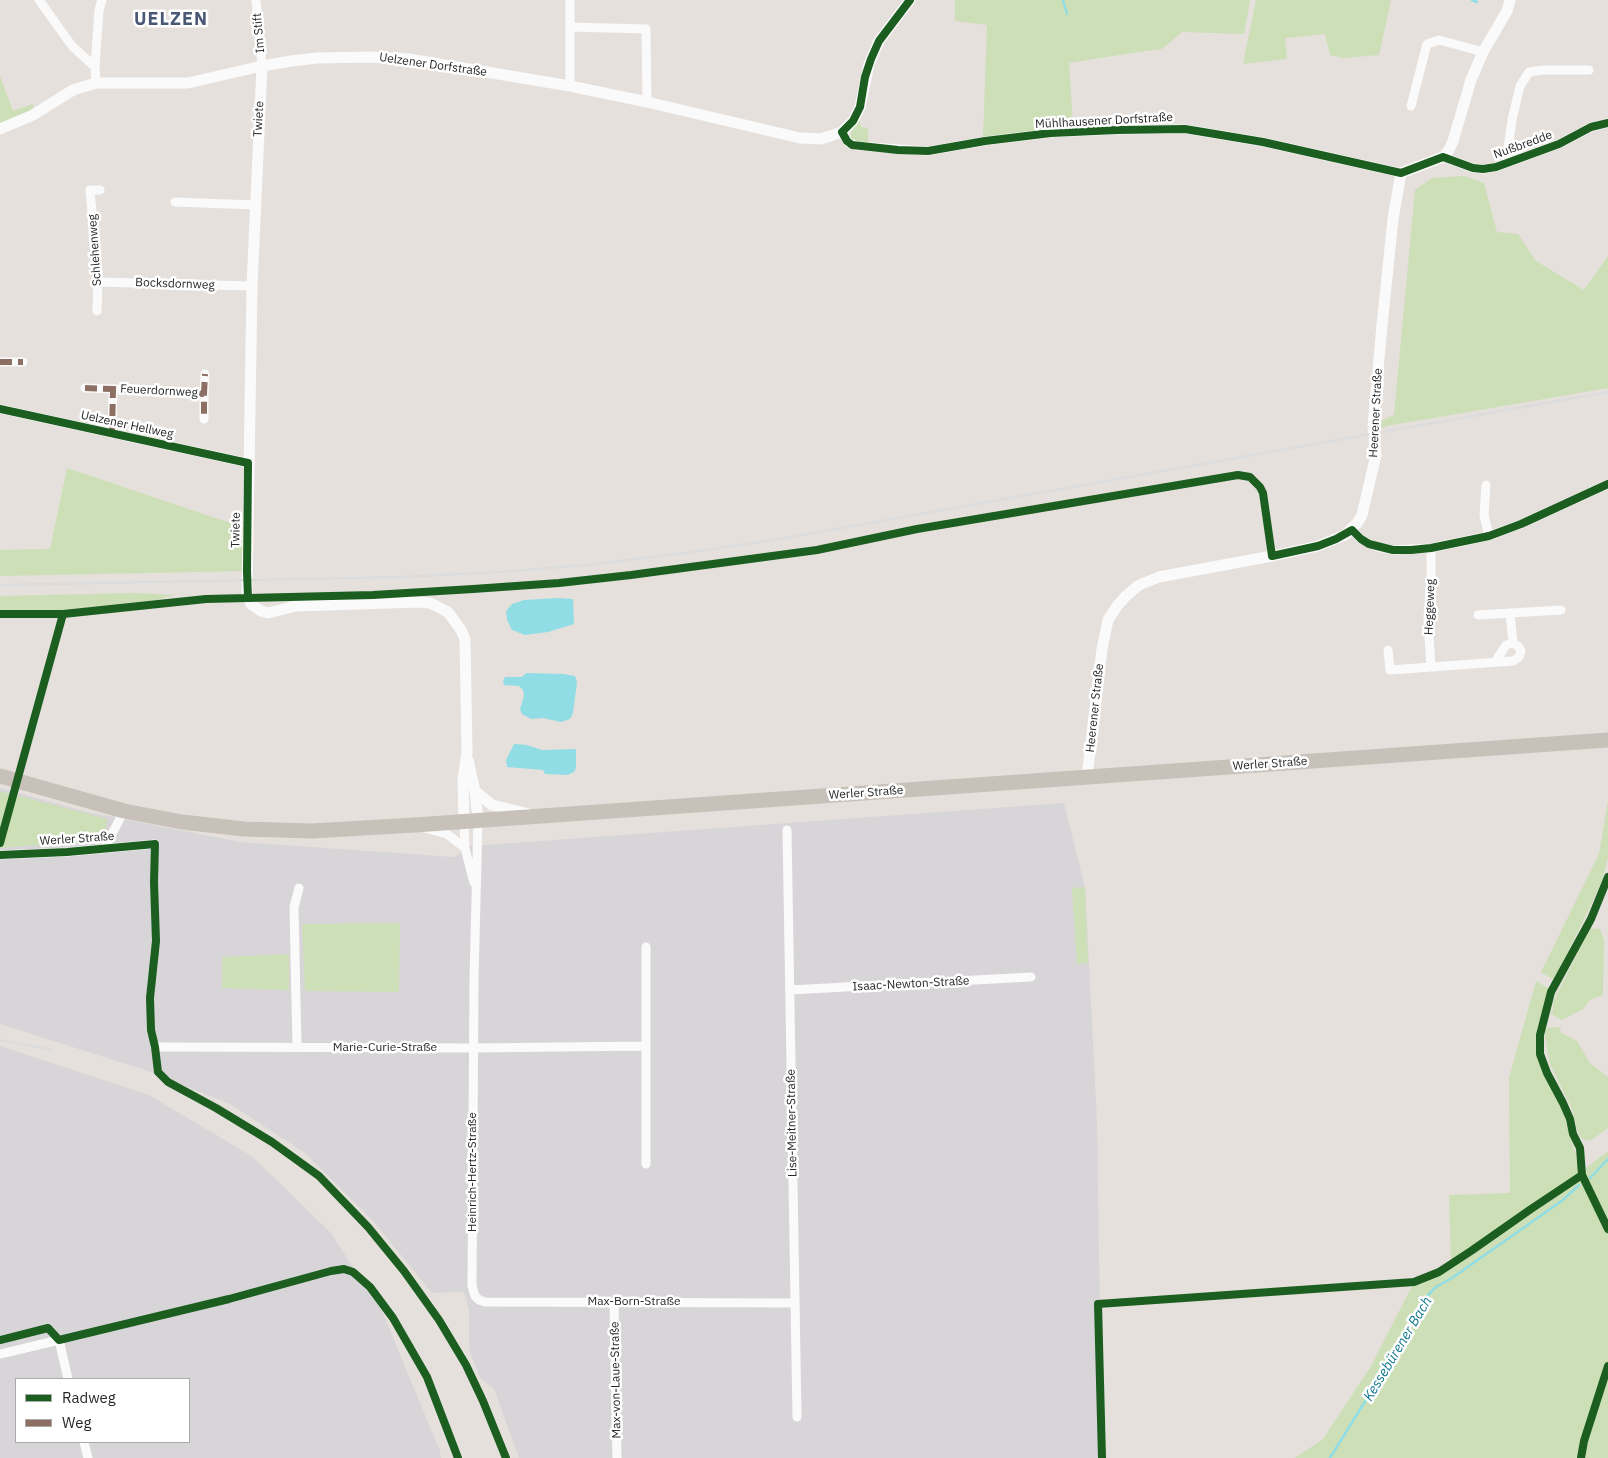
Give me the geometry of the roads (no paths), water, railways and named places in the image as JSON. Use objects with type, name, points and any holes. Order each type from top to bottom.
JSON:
[{"type":"main road","name":"Werler Straße","points":[[4,778],[124,811],[182,822],[244,829],[312,831],[1608,740]]},
{"type":"street","points":[[39,0],[72,46],[95,67]]},
{"type":"street","points":[[96,83],[95,67],[99,10],[102,0]]},
{"type":"street","name":"Im Stift","points":[[256,0],[262,66]]},
{"type":"street","points":[[570,0],[570,86]]},
{"type":"street","points":[[842,132],[858,113],[869,64],[879,41],[910,0]]},
{"type":"street","points":[[1401,173],[1443,157],[1453,141],[1471,80],[1483,52],[1507,11],[1510,0]]},
{"type":"street","points":[[570,27],[646,29],[647,102]]},
{"type":"street","points":[[1411,106],[1427,44],[1439,40],[1483,52]]},
{"type":"street","name":"Uelzener Dorfstraße","points":[[0,129],[33,115],[73,90],[96,83],[188,83],[262,66],[317,58],[346,57],[390,58],[441,64],[570,86],[811,140],[830,137],[842,132]]},
{"type":"street","name":"Twiete","points":[[262,66],[252,286],[247,592],[251,604],[261,611],[268,613],[296,606],[419,602],[430,603],[448,612],[465,639],[466,752],[463,779],[471,820]]},
{"type":"street","points":[[1506,163],[1512,120],[1520,86],[1529,72],[1542,70],[1589,70]]},
{"type":"street","name":"Nußbredde","points":[[1443,157],[1483,170],[1559,144],[1591,127],[1608,123]]},
{"type":"street","name":"Mühlhausener Dorfstraße","points":[[842,132],[849,143],[858,146],[928,151],[985,141],[1051,133],[1184,129],[1264,142],[1401,173]]},
{"type":"street","name":"Heerener Straße","points":[[1087,777],[1102,649],[1108,620],[1126,596],[1139,585],[1159,577],[1318,546],[1352,530],[1362,515],[1376,455],[1373,426],[1381,334],[1393,219],[1401,173]]},
{"type":"street","name":"Schlehenweg","points":[[97,311],[98,282],[86,190],[100,190]]},
{"type":"street","points":[[175,202],[255,205]]},
{"type":"street","name":"Bocksdornweg","points":[[98,282],[252,286]]},
{"type":"street","points":[[0,362],[23,362]]},
{"type":"street","name":"Feuerdornweg","points":[[204,419],[205,374]]},
{"type":"street","name":"Feuerdornweg","points":[[85,388],[204,394]]},
{"type":"street","name":"Feuerdornweg","points":[[112,434],[113,388]]},
{"type":"street","name":"Uelzener Hellweg","points":[[0,409],[248,463]]},
{"type":"street","points":[[1486,484],[1484,515],[1489,536]]},
{"type":"street","points":[[1352,530],[1361,539],[1378,547],[1402,550],[1431,548],[1489,536],[1521,524],[1608,484]]},
{"type":"street","name":"Heggeweg","points":[[1431,548],[1428,621],[1431,667]]},
{"type":"street","points":[[1478,615],[1562,610]]},
{"type":"street","points":[[1388,650],[1390,670],[1513,661],[1519,657],[1520,648],[1513,643],[1510,613]]},
{"type":"street","points":[[1495,662],[1506,645],[1513,643]]},
{"type":"street","name":"Twiete","points":[[466,752],[475,791],[471,820]]},
{"type":"street","points":[[475,791],[492,805],[533,816]]},
{"type":"street","name":"Werler Straße","points":[[104,849],[124,811]]},
{"type":"street","name":"Heinrich-Hertz-Straße","points":[[471,820],[465,848],[475,885]]},
{"type":"street","name":"Heinrich-Hertz-Straße","points":[[471,820],[478,867],[475,885],[472,1286],[475,1296]]},
{"type":"street","points":[[415,825],[447,834],[465,848]]},
{"type":"street","name":"Lise-Meitner-Straße","points":[[787,830],[797,1417]]},
{"type":"street","name":"Werler Straße","points":[[0,855],[156,844]]},
{"type":"street","points":[[297,1047],[294,907],[299,888]]},
{"type":"street","points":[[646,947],[646,1164]]},
{"type":"street","name":"Isaac-Newton-Straße","points":[[790,990],[1031,977]]},
{"type":"street","points":[[474,1048],[646,1046]]},
{"type":"street","name":"Marie-Curie-Straße","points":[[155,1047],[474,1048]]},
{"type":"street","name":"Max-Born-Straße","points":[[475,1296],[484,1302],[795,1303]]},
{"type":"street","name":"Max-von-Laue-Straße","points":[[614,1302],[617,1458]]},
{"type":"street","points":[[0,1354],[59,1340],[68,1378]]},
{"type":"street","points":[[84,1443],[88,1458]]},
{"type":"water","points":[[573,599],[574,624],[548,632],[525,635],[512,630],[507,620],[506,611],[512,604],[524,600]]},
{"type":"water","points":[[526,673],[575,676],[577,682],[573,713],[570,719],[561,722],[543,718],[531,719],[522,714],[520,709],[524,696],[523,690],[519,686],[504,685],[503,681],[505,677],[522,677]]},
{"type":"water","points":[[514,744],[527,745],[542,750],[576,749],[576,768],[574,772],[568,775],[545,774],[543,770],[507,767],[506,760]]},
{"type":"waterway","points":[[1063,0],[1067,14]]},
{"type":"waterway","points":[[1472,0],[1477,2]]},
{"type":"waterway","name":"Kessebürener Bach","points":[[1590,1178],[1608,1159]]},
{"type":"waterway","name":"Kessebürener Bach","points":[[1330,1458],[1364,1403],[1381,1380],[1406,1330],[1429,1294],[1436,1287],[1452,1278],[1563,1200],[1579,1185]]},
{"type":"railway","points":[[0,585],[402,577],[587,565],[774,540],[1608,392]]},
{"type":"railway","points":[[0,1040],[53,1050]]},
{"type":"district","name":"UELZEN","points":[[171,20]]}]
